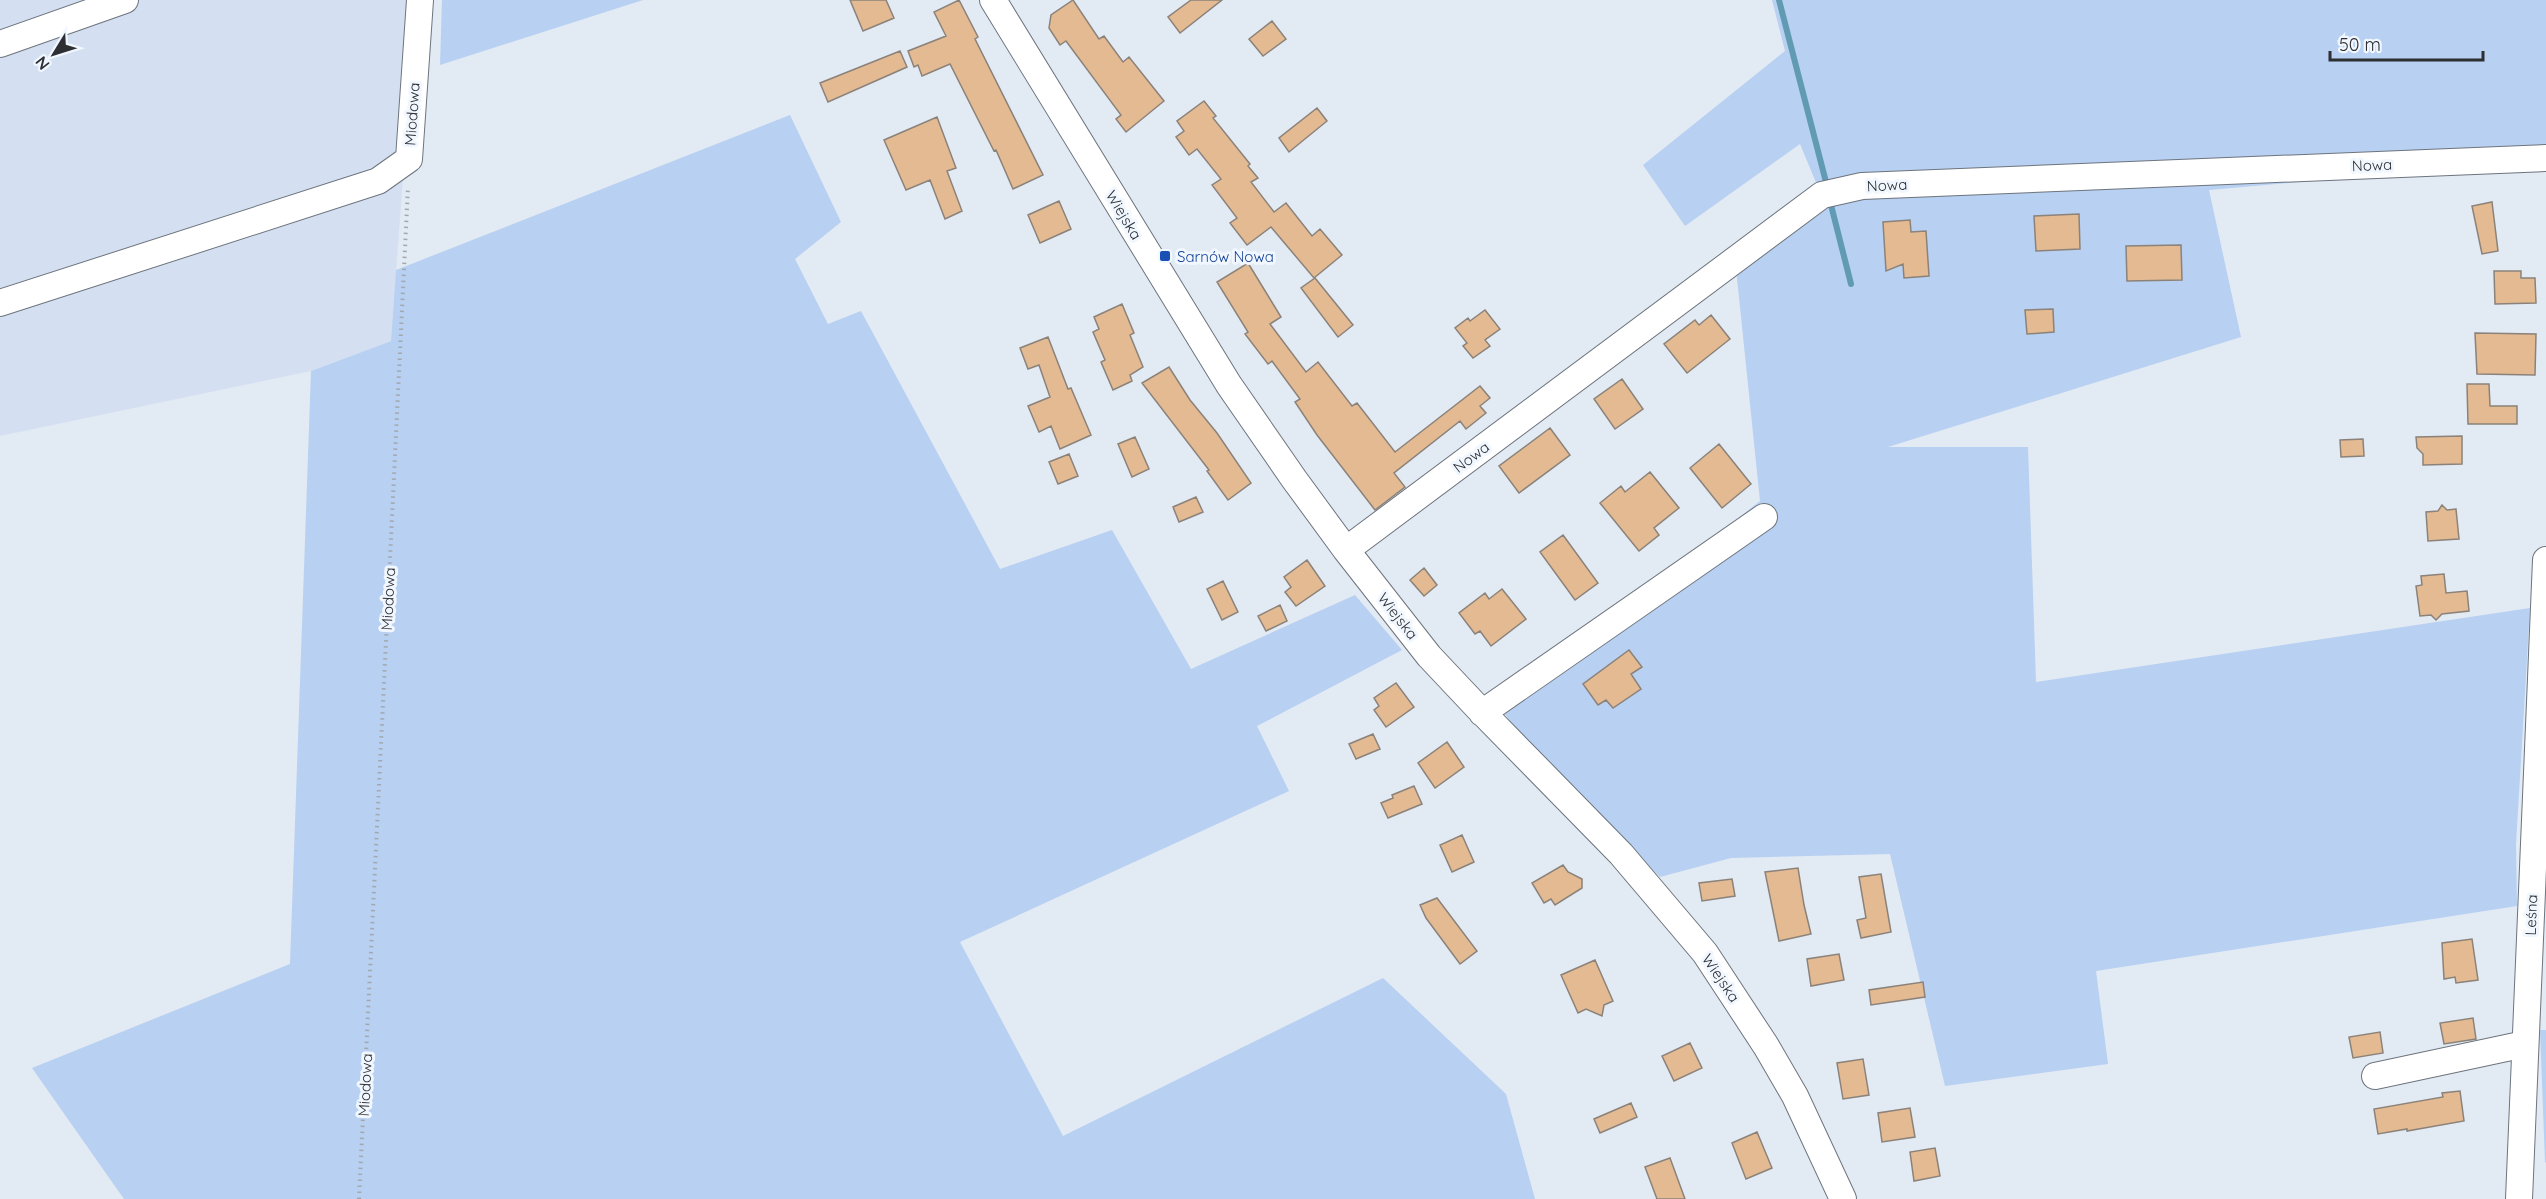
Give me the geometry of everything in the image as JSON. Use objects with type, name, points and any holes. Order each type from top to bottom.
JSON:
[{"type":"street","points":[[0,44],[125,0]]},
{"type":"street","name":"Miodowa","points":[[409,159],[420,0]]},
{"type":"street","name":"Wiejska","points":[[993,0],[1229,385],[1346,550],[1429,656],[1621,854],[1705,953],[1766,1046],[1789,1086],[1843,1199]]},
{"type":"street","name":"Nowa","points":[[1346,550],[1822,195],[1862,186],[2546,158]]},
{"type":"street","points":[[0,303],[378,181],[409,159]]},
{"type":"street","points":[[1482,713],[1764,517]]},
{"type":"street","name":"Leśna","points":[[2519,1199],[2546,560]]},
{"type":"street","points":[[2375,1076],[2525,1044]]},
{"type":"path","name":"Miodowa","points":[[359,1199],[409,159]]},
{"type":"shaded area","points":[[0,0],[416,0],[391,341],[311,371],[0,436]]},
{"type":"shaded area","points":[[442,0],[643,0],[440,65]]},
{"type":"shaded area","points":[[1772,0],[2546,0],[2546,160],[2209,190],[2241,337],[1888,447],[2028,447],[2036,682],[2530,608],[2516,844],[2517,906],[2096,971],[2108,1064],[1945,1086],[1890,854],[1731,858],[1660,877],[1546,766],[1500,708],[1760,501],[1734,249],[1817,185],[1800,144],[1685,226],[1643,165],[1785,51]]},
{"type":"shaded area","points":[[790,115],[841,222],[795,259],[828,324],[861,311],[1000,569],[1112,530],[1191,669],[1355,595],[1402,650],[1257,726],[1289,791],[960,942],[1063,1136],[1383,978],[1506,1094],[1535,1199],[124,1199],[32,1068],[290,964],[311,371],[391,341],[396,270]]},
{"type":"shaded area","points":[[2540,1030],[2546,1030],[2546,1163],[2545,1162]]},
{"type":"building","points":[[850,0],[886,0],[894,18],[863,31]]},
{"type":"building","points":[[959,0],[978,37],[975,39],[1043,175],[1013,189],[996,150],[994,151],[950,64],[922,76],[918,65],[914,67],[908,51],[946,36],[934,12]]},
{"type":"building","points":[[1073,0],[1099,39],[1104,36],[1123,62],[1129,57],[1164,101],[1126,132],[1116,119],[1121,115],[1066,41],[1060,45],[1049,28],[1051,15]]},
{"type":"building","points":[[1191,0],[1222,0],[1180,33],[1168,17]]},
{"type":"building","points":[[1272,21],[1286,39],[1263,56],[1249,39]]},
{"type":"building","points":[[900,51],[907,67],[828,102],[820,83]]},
{"type":"building","points":[[1204,101],[1216,116],[1213,118],[1250,164],[1248,166],[1258,178],[1251,182],[1274,212],[1286,203],[1312,236],[1320,229],[1342,255],[1314,278],[1271,227],[1247,245],[1230,223],[1237,218],[1212,185],[1221,179],[1197,149],[1189,155],[1176,137],[1184,131],[1177,121]]},
{"type":"building","points":[[1317,108],[1327,121],[1289,152],[1279,138]]},
{"type":"building","points":[[937,117],[956,168],[947,171],[962,211],[945,219],[930,180],[906,190],[884,140]]},
{"type":"building","points":[[1059,201],[1071,229],[1040,243],[1028,215]]},
{"type":"building","points":[[2492,202],[2498,251],[2482,254],[2472,206]]},
{"type":"building","points":[[2079,214],[2080,249],[2036,251],[2034,216]]},
{"type":"building","points":[[1910,220],[1911,232],[1926,231],[1929,276],[1904,278],[1903,264],[1886,271],[1883,222]]},
{"type":"building","points":[[2181,245],[2182,280],[2127,281],[2126,246]]},
{"type":"building","points":[[1248,263],[1281,317],[1270,324],[1306,372],[1318,362],[1352,406],[1357,403],[1395,452],[1480,386],[1490,398],[1480,406],[1486,413],[1466,429],[1460,421],[1394,473],[1405,487],[1375,510],[1317,435],[1295,402],[1300,399],[1272,361],[1268,364],[1245,334],[1248,332],[1217,282]]},
{"type":"building","points":[[2494,271],[2521,271],[2521,278],[2535,278],[2536,303],[2495,304]]},
{"type":"building","points":[[1315,278],[1353,325],[1338,337],[1301,288]]},
{"type":"building","points":[[1122,304],[1134,333],[1130,335],[1143,367],[1130,375],[1132,381],[1113,390],[1101,362],[1105,360],[1093,332],[1099,329],[1094,317]]},
{"type":"building","points":[[2053,309],[2054,332],[2027,334],[2025,310]]},
{"type":"building","points":[[1485,310],[1500,329],[1485,340],[1490,346],[1473,358],[1463,346],[1467,343],[1455,328],[1468,318],[1470,321]]},
{"type":"building","points":[[1711,315],[1730,339],[1687,373],[1664,344],[1695,320],[1699,325]]},
{"type":"building","points":[[2475,333],[2536,334],[2535,375],[2477,374]]},
{"type":"building","points":[[1048,337],[1068,389],[1071,388],[1091,435],[1060,449],[1051,426],[1039,432],[1028,406],[1050,397],[1039,365],[1028,369],[1020,348]]},
{"type":"building","points":[[1169,367],[1190,400],[1217,433],[1251,483],[1228,500],[1207,471],[1209,470],[1142,383]]},
{"type":"building","points":[[1622,379],[1643,409],[1615,429],[1594,399]]},
{"type":"building","points":[[2467,384],[2489,384],[2490,406],[2517,406],[2517,424],[2468,424]]},
{"type":"building","points":[[1550,428],[1570,455],[1519,493],[1499,466]]},
{"type":"building","points":[[2462,436],[2462,464],[2423,465],[2423,454],[2417,448],[2416,437]]},
{"type":"building","points":[[1135,437],[1149,469],[1132,477],[1118,444]]},
{"type":"building","points":[[2363,439],[2364,456],[2341,457],[2340,440]]},
{"type":"building","points":[[1719,444],[1751,484],[1722,508],[1690,468]]},
{"type":"building","points":[[1069,454],[1078,476],[1058,484],[1049,462]]},
{"type":"building","points":[[1650,472],[1679,508],[1654,528],[1659,535],[1639,551],[1600,503],[1621,486],[1625,492]]},
{"type":"building","points":[[1196,497],[1203,512],[1179,522],[1173,507]]},
{"type":"building","points":[[2442,505],[2447,510],[2456,509],[2459,539],[2428,541],[2426,512],[2438,511]]},
{"type":"building","points":[[1563,535],[1598,583],[1575,600],[1540,552]]},
{"type":"building","points":[[1307,560],[1325,586],[1296,606],[1285,592],[1291,587],[1284,577]]},
{"type":"building","points":[[1424,568],[1437,585],[1424,596],[1410,580]]},
{"type":"building","points":[[2444,574],[2446,593],[2467,591],[2469,611],[2442,614],[2436,620],[2431,615],[2420,616],[2416,586],[2422,585],[2421,576]]},
{"type":"building","points":[[1223,581],[1238,612],[1222,620],[1207,589]]},
{"type":"building","points":[[1502,589],[1526,619],[1491,646],[1480,631],[1475,634],[1459,613],[1485,593],[1489,599]]},
{"type":"building","points":[[1280,605],[1287,621],[1266,631],[1258,616]]},
{"type":"building","points":[[1629,650],[1642,667],[1631,674],[1641,689],[1613,708],[1606,700],[1598,705],[1583,684]]},
{"type":"building","points":[[1396,683],[1414,707],[1386,727],[1374,710],[1379,706],[1374,698]]},
{"type":"building","points":[[1373,734],[1380,749],[1356,759],[1349,744]]},
{"type":"building","points":[[1447,742],[1464,767],[1435,788],[1418,763]]},
{"type":"building","points":[[1414,786],[1422,804],[1388,818],[1381,803],[1393,798],[1392,795]]},
{"type":"building","points":[[1462,835],[1474,862],[1452,872],[1440,845]]},
{"type":"building","points":[[1563,865],[1568,872],[1582,879],[1582,888],[1555,905],[1551,899],[1544,903],[1532,883]]},
{"type":"building","points":[[1798,868],[1811,934],[1779,941],[1765,872]]},
{"type":"building","points":[[1881,874],[1891,932],[1861,938],[1857,920],[1866,918],[1859,877]]},
{"type":"building","points":[[1732,879],[1735,896],[1702,901],[1699,883]]},
{"type":"building","points":[[1437,898],[1477,951],[1460,964],[1426,918],[1420,905]]},
{"type":"building","points":[[2472,939],[2478,980],[2456,983],[2455,977],[2444,979],[2442,943]]},
{"type":"building","points":[[1839,954],[1844,980],[1811,986],[1807,959]]},
{"type":"building","points":[[1595,960],[1613,1001],[1604,1005],[1602,1016],[1586,1009],[1578,1013],[1561,975]]},
{"type":"building","points":[[1923,982],[1925,997],[1871,1005],[1869,990]]},
{"type":"building","points":[[2473,1018],[2476,1039],[2444,1044],[2440,1023]]},
{"type":"building","points":[[2380,1032],[2383,1053],[2353,1058],[2349,1037]]},
{"type":"building","points":[[1690,1043],[1702,1068],[1674,1081],[1662,1056]]},
{"type":"building","points":[[1863,1059],[1869,1095],[1843,1099],[1837,1063]]},
{"type":"building","points":[[2460,1091],[2464,1121],[2378,1134],[2374,1109],[2443,1097],[2442,1093]]},
{"type":"building","points":[[1631,1103],[1637,1117],[1600,1133],[1594,1119]]},
{"type":"building","points":[[1910,1108],[1915,1137],[1882,1142],[1878,1113]]},
{"type":"building","points":[[1757,1132],[1772,1168],[1746,1179],[1732,1143]]},
{"type":"building","points":[[1935,1148],[1940,1176],[1914,1181],[1910,1152]]},
{"type":"building","points":[[1670,1158],[1685,1199],[1657,1199],[1645,1167]]},
{"type":"waterway","points":[[1779,0],[1826,182]]},
{"type":"waterway","points":[[1830,201],[1851,284]]},
{"type":"place","name":"Sarnów Nowa","points":[[1165,256]]}]
